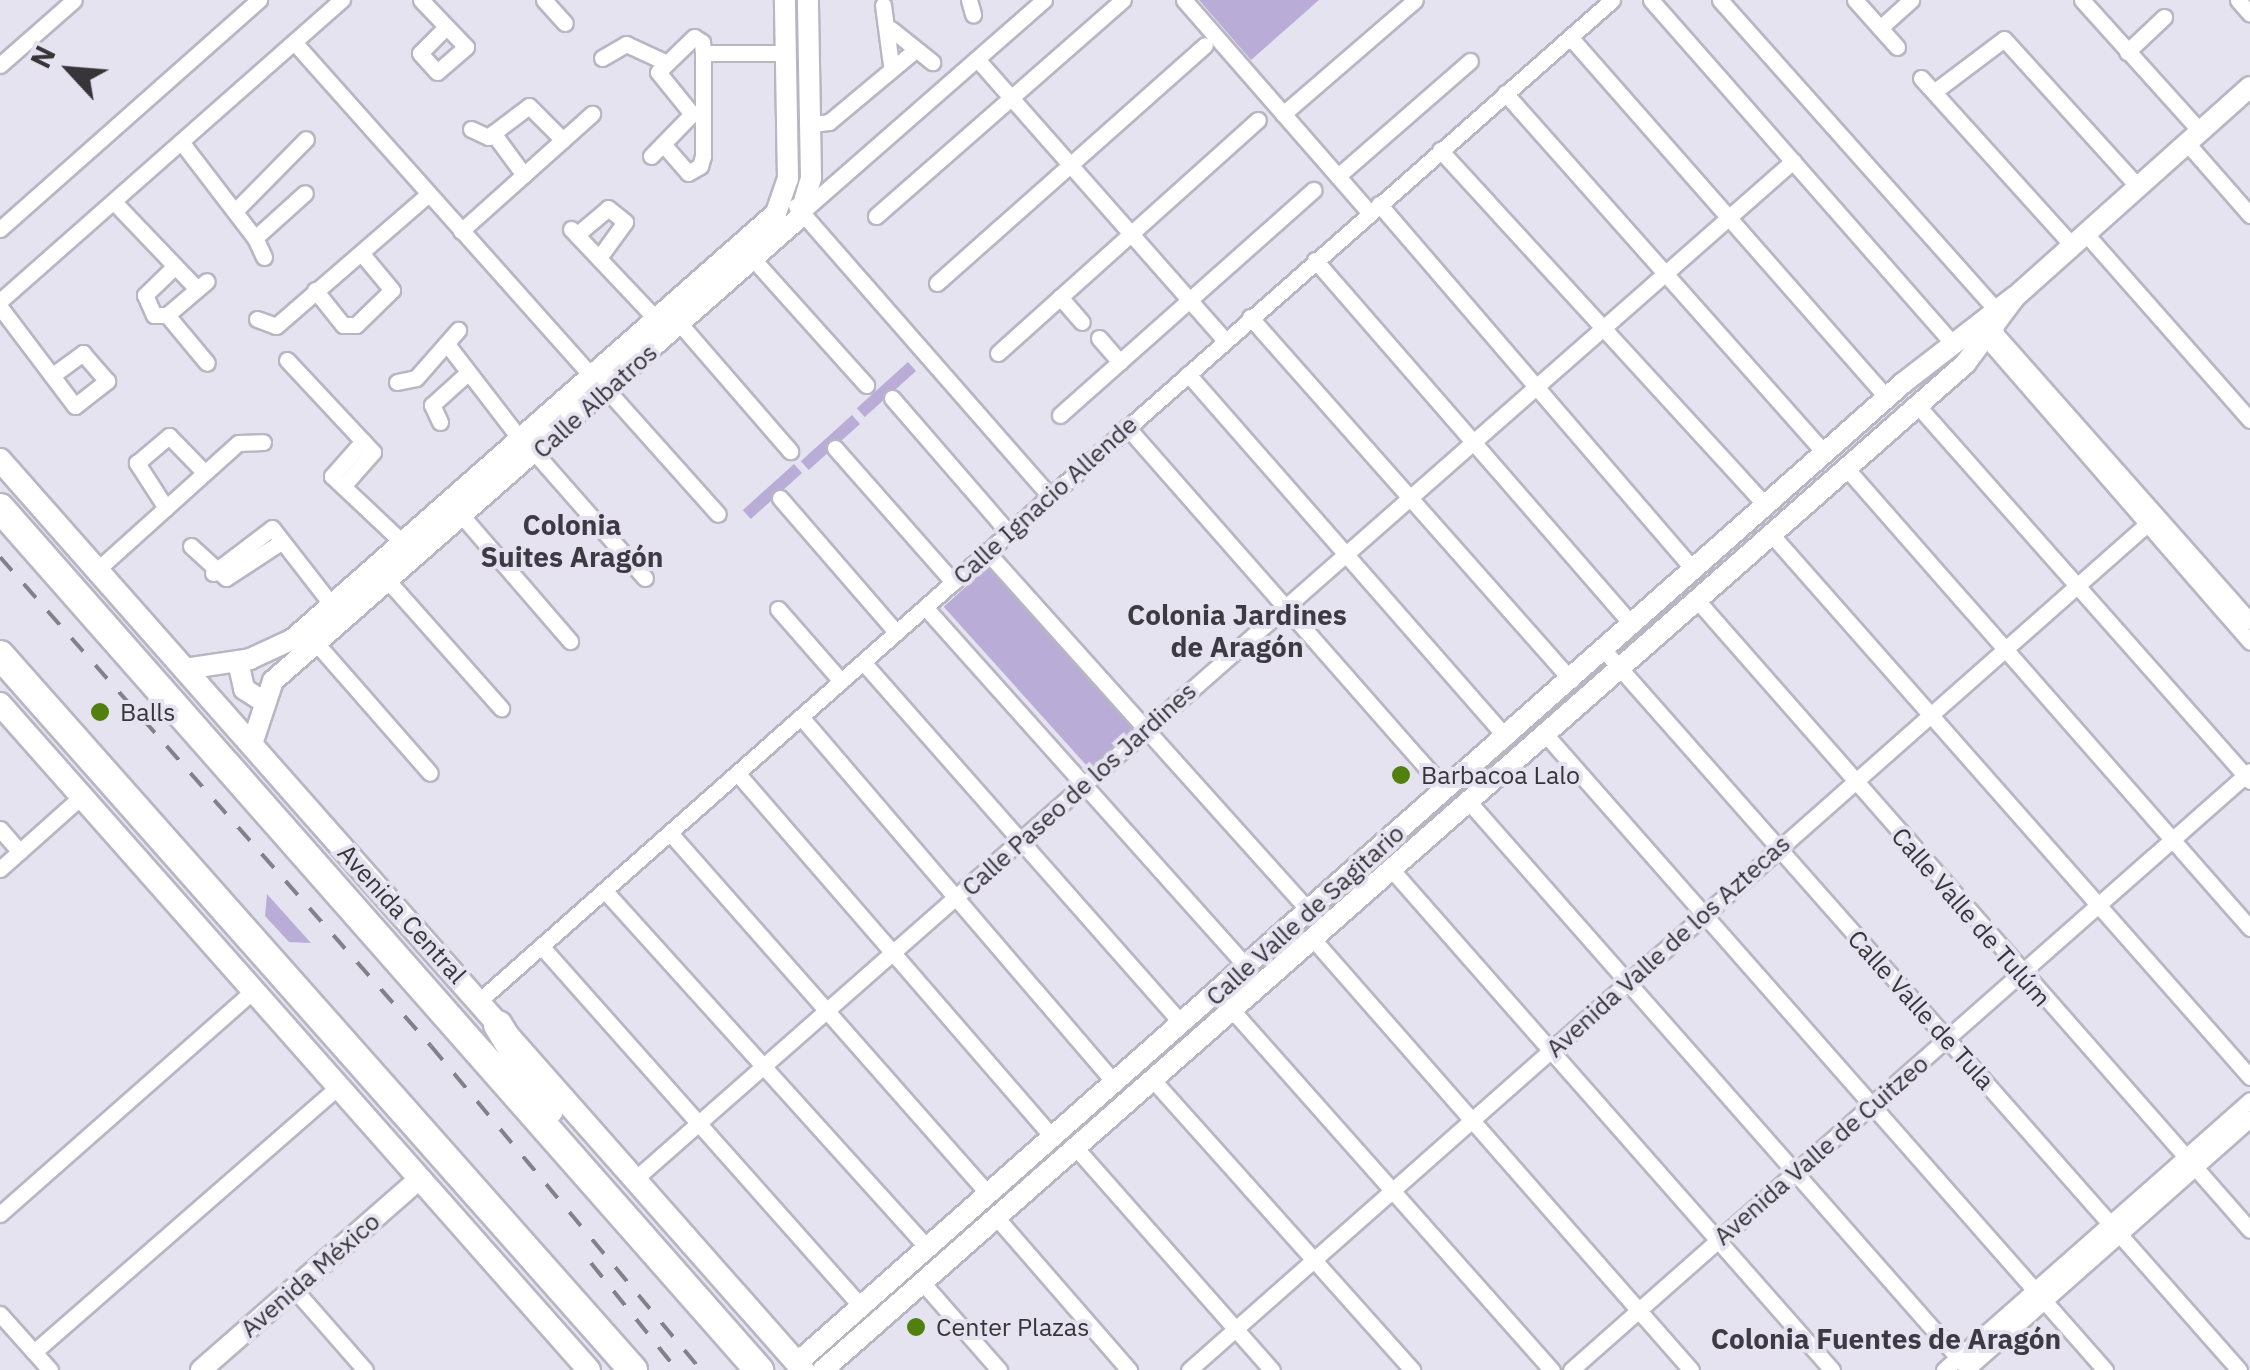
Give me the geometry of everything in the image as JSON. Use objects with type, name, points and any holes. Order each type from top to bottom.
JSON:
[{"type":"highway","points":[[0,489],[43,556]]},
{"type":"highway","name":"Avenida Central","points":[[0,508],[759,1370]]},
{"type":"highway","points":[[0,655],[633,1370]]},
{"type":"highway","points":[[498,1025],[590,1180]]},
{"type":"main road","name":"Avenida Central","points":[[0,460],[800,1367]]},
{"type":"main road","points":[[0,704],[589,1370]]},
{"type":"street","points":[[0,65],[74,0]]},
{"type":"street","points":[[0,229],[259,0]]},
{"type":"street","points":[[56,372],[0,304],[342,0]]},
{"type":"street","points":[[421,0],[445,28]]},
{"type":"street","points":[[544,0],[565,23]]},
{"type":"street","points":[[785,0],[784,201],[804,210],[1050,496]]},
{"type":"street","points":[[804,210],[811,124],[808,0]]},
{"type":"street","points":[[804,210],[1044,0]]},
{"type":"street","points":[[876,216],[1123,0]]},
{"type":"street","points":[[1184,0],[1338,176],[1374,208],[1537,386],[1693,569]]},
{"type":"street","points":[[1283,114],[1415,0]]},
{"type":"street","name":"Calle Ignacio Allende","points":[[479,1001],[1612,0]]},
{"type":"street","points":[[1651,0],[1951,342]]},
{"type":"street","points":[[1720,0],[1993,306],[1991,339],[2250,642]]},
{"type":"street","points":[[1855,0],[1897,47]]},
{"type":"street","points":[[1880,28],[1911,0]]},
{"type":"street","points":[[2082,0],[2127,52],[2250,215]]},
{"type":"street","points":[[2238,0],[2250,14]]},
{"type":"street","points":[[883,5],[891,30],[890,65]]},
{"type":"street","points":[[2127,52],[2164,18]]},
{"type":"street","points":[[891,30],[932,62]]},
{"type":"street","points":[[1570,37],[1887,398]]},
{"type":"street","points":[[694,38],[702,53],[699,168],[686,172],[657,150],[698,113],[658,75],[666,62],[694,38]]},
{"type":"street","points":[[1936,91],[2004,39],[2138,187]]},
{"type":"street","points":[[294,42],[718,514]]},
{"type":"street","points":[[602,58],[626,44],[666,62]]},
{"type":"street","points":[[937,283],[1205,44]]},
{"type":"street","points":[[811,124],[829,122],[890,65],[915,50]]},
{"type":"street","points":[[702,53],[786,53]]},
{"type":"street","points":[[977,59],[1225,340]]},
{"type":"street","points":[[1338,176],[1470,61]]},
{"type":"street","points":[[1921,78],[2250,420]]},
{"type":"street","points":[[1991,339],[2015,297],[2250,87]]},
{"type":"street","points":[[1504,94],[1826,454]]},
{"type":"street","points":[[493,134],[530,106],[563,140]]},
{"type":"street","points":[[460,231],[592,114]]},
{"type":"street","points":[[998,353],[1258,120]]},
{"type":"street","points":[[472,129],[493,134],[524,174]]},
{"type":"street","points":[[238,209],[283,170],[306,139]]},
{"type":"street","points":[[182,142],[238,209],[264,258]]},
{"type":"street","points":[[1440,150],[1766,506]]},
{"type":"street","name":"Calle Paseo de los Jardines","points":[[635,1179],[1793,161]]},
{"type":"street","points":[[254,238],[312,194],[283,170]]},
{"type":"street","points":[[1060,416],[1313,190]]},
{"type":"street","points":[[257,319],[276,326],[428,195]]},
{"type":"street","name":"Calle Albatros","points":[[261,700],[316,644],[536,454],[657,320],[784,201]]},
{"type":"street","points":[[114,202],[174,268],[202,285],[167,316]]},
{"type":"street","points":[[601,255],[625,222],[608,208],[576,230],[657,320]]},
{"type":"street","name":"Calle Albatros","points":[[185,669],[238,662],[280,647],[520,439],[681,325],[804,210]]},
{"type":"street","points":[[315,290],[343,325],[356,325],[392,290],[362,254]]},
{"type":"street","points":[[754,260],[866,385]]},
{"type":"street","points":[[1315,260],[1630,624]]},
{"type":"street","points":[[174,268],[144,301],[167,316],[206,363]]},
{"type":"street","name":"Calle Valle de Sagitario","points":[[800,1367],[988,1194],[1630,624],[1974,322],[1993,306],[2015,297]]},
{"type":"street","points":[[1060,298],[1082,322]]},
{"type":"street","points":[[1250,317],[1571,680]]},
{"type":"street","points":[[1974,322],[2250,621]]},
{"type":"street","points":[[681,325],[790,451]]},
{"type":"street","points":[[397,382],[416,378],[450,348],[458,330]]},
{"type":"street","points":[[1098,338],[1120,362]]},
{"type":"street","name":"Calle Valle de Sagitario","points":[[823,1370],[1991,339]]},
{"type":"street","points":[[435,401],[464,377],[467,368],[450,348]]},
{"type":"street","points":[[287,360],[363,442],[333,471],[402,543]]},
{"type":"street","points":[[1188,374],[1506,737]]},
{"type":"street","points":[[464,377],[520,439]]},
{"type":"street","points":[[416,378],[435,401],[440,422]]},
{"type":"street","points":[[892,398],[1009,533]]},
{"type":"street","points":[[1918,406],[2248,776]]},
{"type":"street","points":[[1127,428],[1282,610],[1445,789]]},
{"type":"street","points":[[166,508],[134,467],[169,436],[204,472]]},
{"type":"street","points":[[98,569],[238,443],[263,442]]},
{"type":"street","points":[[835,448],[954,582]]},
{"type":"street","points":[[536,454],[645,578]]},
{"type":"street","points":[[1846,469],[2250,928]]},
{"type":"street","points":[[780,498],[896,632]]},
{"type":"street","points":[[463,517],[570,641]]},
{"type":"street","name":"Avenida Valle de los Aztecas","points":[[1189,1370],[2148,524]]},
{"type":"street","points":[[192,546],[213,573],[266,528],[332,604]]},
{"type":"street","points":[[1771,534],[2250,1077]]},
{"type":"street","points":[[987,552],[1309,911]]},
{"type":"street","points":[[390,582],[501,708]]},
{"type":"street","name":"Calle Valle de Tulúm","points":[[1697,600],[1853,783],[2250,1230]]},
{"type":"street","points":[[925,607],[1247,967]]},
{"type":"street","points":[[778,610],[842,681]]},
{"type":"street","points":[[316,644],[430,772]]},
{"type":"street","name":"Calle Valle de Tula","points":[[1603,649],[2240,1370]]},
{"type":"street","points":[[238,662],[244,690],[261,700],[252,744]]},
{"type":"street","points":[[863,662],[1182,1024]]},
{"type":"street","points":[[801,717],[1115,1083]]},
{"type":"street","points":[[1546,735],[2105,1370]]},
{"type":"street","points":[[738,774],[1052,1138]]},
{"type":"street","name":"Avenida Valle de Cuitzeo","points":[[1571,1370],[2020,972],[2248,776]]},
{"type":"street","points":[[0,869],[82,795]]},
{"type":"street","points":[[1469,802],[1965,1366]]},
{"type":"street","points":[[0,829],[20,852]]},
{"type":"street","points":[[670,833],[988,1194]]},
{"type":"street","points":[[1392,870],[1832,1370]]},
{"type":"street","points":[[604,891],[768,1064],[928,1248]]},
{"type":"street","points":[[1313,939],[1691,1370]]},
{"type":"street","points":[[542,947],[702,1122],[862,1308]]},
{"type":"street","points":[[0,1214],[253,991]]},
{"type":"street","points":[[1232,1010],[1552,1370]]},
{"type":"street","points":[[1153,1080],[1412,1370]]},
{"type":"street","points":[[34,1352],[338,1087]]},
{"type":"street","points":[[2191,1163],[2250,1100]]},
{"type":"street","points":[[1944,1370],[1965,1366],[2115,1228],[2250,1119]]},
{"type":"street","points":[[1076,1148],[1272,1370]]},
{"type":"street","name":"Avenida México","points":[[201,1370],[419,1179]]},
{"type":"street","points":[[996,1217],[1130,1370]]},
{"type":"street","points":[[922,1282],[998,1370]]},
{"type":"street","points":[[295,1290],[365,1370]]},
{"type":"street","points":[[0,1314],[50,1370]]},
{"type":"shaded area","points":[[1199,0],[1319,0],[1251,60]]},
{"type":"shaded area","points":[[908,362],[916,371],[865,417],[857,408]]},
{"type":"shaded area","points":[[852,415],[860,424],[809,470],[801,461]]},
{"type":"shaded area","points":[[794,464],[802,473],[751,519],[743,510]]},
{"type":"shaded area","points":[[989,566],[1134,727],[1089,768],[944,607]]},
{"type":"shaded area","points":[[267,894],[311,943],[289,942],[265,916]]},
{"type":"railway","points":[[0,557],[431,1046],[701,1370]]},
{"type":"railway","points":[[591,1263],[677,1370]]},
{"type":"place","name":"Balls","points":[[100,712]]},
{"type":"place","name":"Barbacoa Lalo","points":[[1401,775]]},
{"type":"place","name":"Center Plazas","points":[[916,1327]]},
{"type":"district","name":"Colonia Suites Aragón","points":[[572,541]]},
{"type":"district","name":"Colonia Jardines de Aragón","points":[[1237,631]]},
{"type":"district","name":"Colonia Fuentes de Aragón","points":[[1886,1339]]}]
